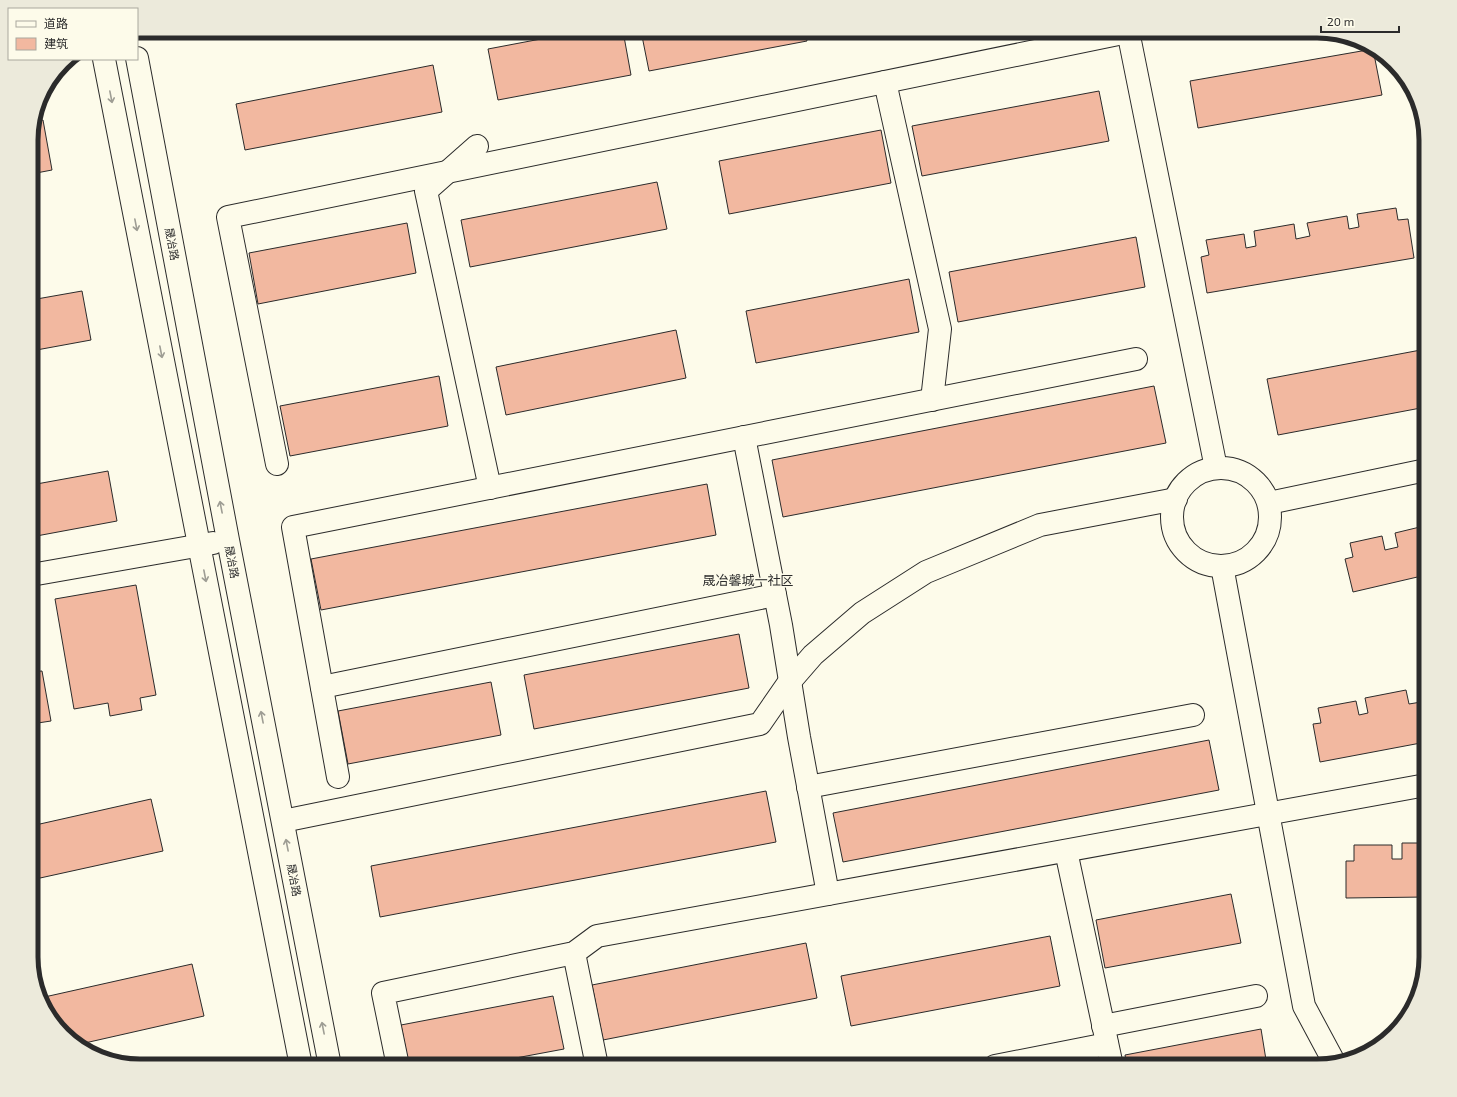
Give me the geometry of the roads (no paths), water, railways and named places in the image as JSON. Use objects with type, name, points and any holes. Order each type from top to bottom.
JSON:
[{"type":"street","points":[[277,464],[228,217],[1099,38]]},
{"type":"street","points":[[1129,38],[1216,468]]},
{"type":"street","points":[[104,60],[300,1059]]},
{"type":"street","name":"晟冶路","points":[[137,60],[228,540],[329,1059]]},
{"type":"street","points":[[885,82],[940,329],[932,400]]},
{"type":"street","points":[[477,146],[426,191],[490,488]]},
{"type":"street","points":[[338,776],[293,527],[1136,359]]},
{"type":"street","points":[[744,437],[775,595],[828,894]]},
{"type":"street","points":[[1216,468],[1229,468],[1242,472],[1254,480],[1263,491],[1269,503],[1270,518],[1268,533],[1261,546],[1244,560],[1222,566],[1206,563],[1192,556],[1181,545],[1174,530],[1172,514],[1176,499],[1182,488],[1191,478],[1216,468]]},
{"type":"street","points":[[1269,503],[1419,471]]},
{"type":"street","points":[[283,821],[760,724],[787,684],[813,655],[862,613],[926,572],[1040,525],[1176,499]]},
{"type":"street","points":[[38,574],[228,540]]},
{"type":"street","points":[[1222,566],[1304,1006],[1332,1058]]},
{"type":"street","points":[[322,687],[775,595]]},
{"type":"street","points":[[808,787],[1193,715]]},
{"type":"street","points":[[397,1059],[383,993],[574,953],[597,936],[1419,786]]},
{"type":"street","points":[[1066,851],[1110,1059]]},
{"type":"street","points":[[574,953],[596,1059]]},
{"type":"street","points":[[1020,1059],[1105,1035],[1256,996]]},
{"type":"district","name":"晟冶馨城一社区","points":[[748,580]]}]
